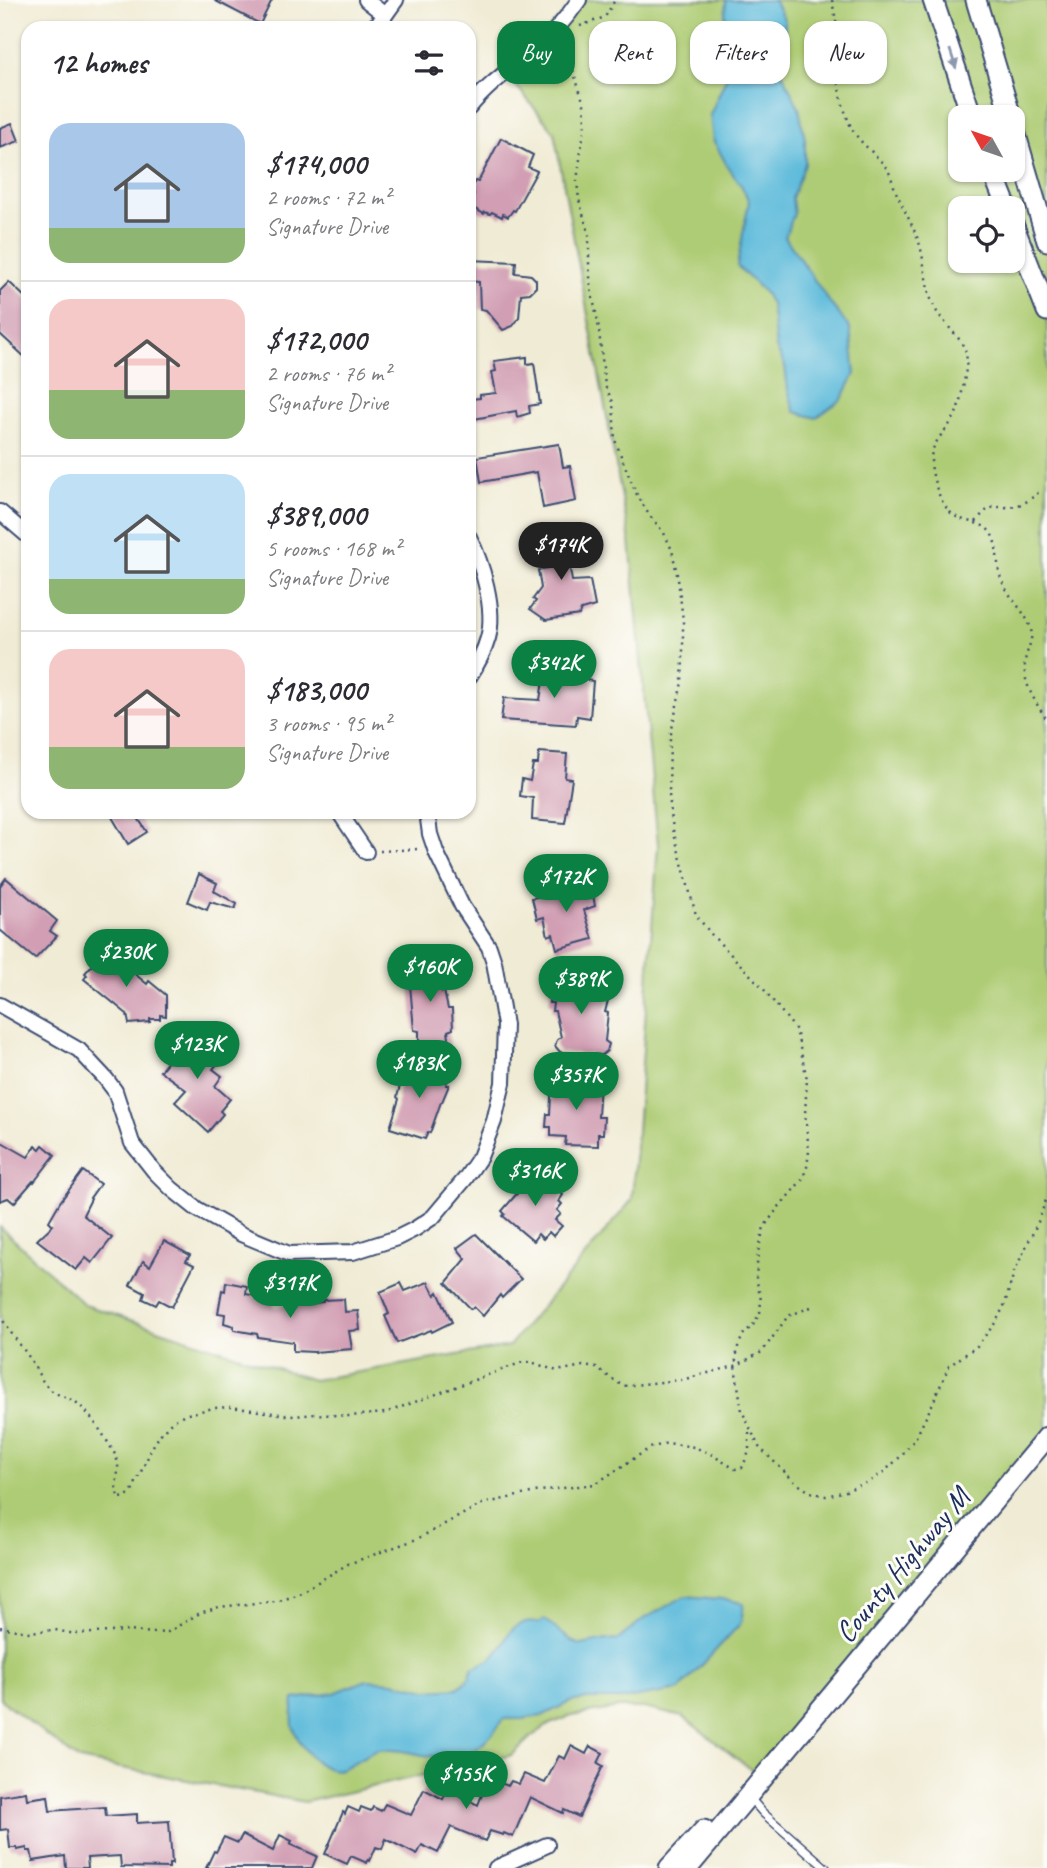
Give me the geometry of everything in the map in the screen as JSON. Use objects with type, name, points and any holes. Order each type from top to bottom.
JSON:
[{"type":"main road","points":[[933,0],[968,105]]},
{"type":"main road","points":[[976,0],[1007,105]]},
{"type":"main road","points":[[1026,169],[1047,241]]},
{"type":"main road","points":[[1025,255],[1047,311]]},
{"type":"main road","name":"County Highway M","points":[[688,1868],[1047,1437]]},
{"type":"main road","name":"County Highway M","points":[[669,1868],[707,1826],[761,1777],[803,1730]]},
{"type":"street","points":[[366,0],[386,15]]},
{"type":"street","points":[[381,21],[397,0]]},
{"type":"street","points":[[476,99],[542,44],[579,0]]},
{"type":"street","points":[[0,512],[21,530]]},
{"type":"street","points":[[476,552],[484,576],[490,613],[489,636],[476,666]]},
{"type":"street","points":[[344,819],[366,852]]},
{"type":"street","points":[[0,1005],[79,1050],[115,1091],[132,1143],[154,1171],[197,1209],[241,1234],[289,1254],[353,1252],[378,1245],[415,1229],[433,1217],[465,1179],[482,1153],[494,1121],[503,1083],[505,1025],[489,947],[463,906],[435,848],[428,819]]},
{"type":"street","points":[[496,1868],[547,1845]]},
{"type":"lane","points":[[747,1795],[763,1813],[826,1868]]},
{"type":"path","points":[[615,0],[605,17],[575,28],[570,41],[569,58],[584,104],[585,122],[577,181],[579,200],[589,235],[591,289],[598,322],[605,386],[613,402],[615,440],[636,493],[664,533],[672,550],[678,579],[683,620],[683,669],[670,738],[669,795],[673,830],[696,915],[762,987],[796,1030],[807,1079],[807,1167],[802,1180],[764,1227],[756,1278],[761,1300],[760,1313],[743,1335],[735,1366],[742,1412],[759,1447],[810,1492],[826,1496],[870,1481],[885,1471],[915,1439],[949,1366],[977,1346],[996,1322],[1005,1304],[1014,1272],[1047,1197]]},
{"type":"path","points":[[832,0],[838,34],[837,84],[852,128],[861,141],[876,153],[889,172],[918,242],[932,302],[941,319],[961,342],[966,354],[967,371],[955,416],[931,456],[937,488],[942,502],[956,517],[976,522],[992,534],[1001,578],[1008,594],[1031,626],[1032,640],[1024,671],[1028,688],[1047,720]]},
{"type":"path","points":[[976,522],[991,506],[1022,504],[1040,491]]},
{"type":"path","points":[[366,852],[435,848]]},
{"type":"path","points":[[0,1315],[51,1391],[78,1404],[113,1450],[120,1462],[116,1491],[119,1498],[126,1497],[132,1491],[153,1446],[170,1423],[197,1411],[231,1407],[294,1416],[372,1415],[523,1362],[557,1371],[583,1366],[596,1368],[623,1386],[681,1380],[735,1366],[762,1352],[788,1316],[811,1307]]},
{"type":"path","points":[[0,1627],[27,1632],[55,1630],[75,1634],[168,1632],[200,1613],[219,1607],[276,1601],[301,1592],[348,1564],[417,1539],[482,1504],[540,1491],[595,1484],[650,1448],[667,1443],[694,1447],[735,1469],[742,1468],[749,1452],[748,1428]]},
{"type":"green space","points":[[579,0],[1047,0],[1047,1437],[761,1777],[683,1717],[644,1708],[619,1708],[571,1716],[550,1724],[512,1755],[305,1802],[79,1760],[0,1699],[0,1227],[85,1305],[313,1380],[509,1346],[632,1200],[658,845],[630,541],[554,132],[515,84],[575,84],[575,21],[557,21]]},
{"type":"water","points":[[726,0],[774,0],[785,21],[726,21]]},
{"type":"water","points":[[723,84],[788,84],[799,108],[805,139],[805,164],[792,198],[794,214],[785,237],[850,328],[855,374],[842,399],[816,418],[795,412],[788,390],[785,366],[776,348],[771,304],[765,293],[737,266],[749,201],[713,140],[710,115]]},
{"type":"water","points":[[685,1596],[744,1603],[741,1623],[679,1690],[626,1699],[587,1699],[570,1702],[542,1716],[504,1719],[479,1747],[461,1756],[438,1757],[380,1750],[351,1765],[333,1770],[311,1757],[293,1726],[294,1699],[334,1693],[367,1680],[394,1682],[427,1690],[458,1688],[469,1678],[472,1668],[493,1657],[510,1632],[520,1624],[540,1623],[544,1619],[573,1642],[581,1645],[619,1639],[642,1620]]},
{"type":"building","points":[[214,0],[272,0],[262,21],[254,21]]},
{"type":"building","points":[[12,123],[19,141],[0,148],[0,128]]},
{"type":"building","points":[[501,138],[533,155],[528,167],[537,171],[515,211],[508,217],[492,212],[484,214],[476,210],[476,181]]},
{"type":"building","points":[[476,260],[516,262],[515,273],[531,275],[536,280],[536,287],[530,293],[521,294],[519,318],[513,326],[503,330],[486,310],[480,309],[479,282],[476,282]]},
{"type":"building","points":[[9,282],[21,293],[21,354],[0,334],[0,291]]},
{"type":"building","points":[[527,357],[527,364],[534,363],[540,404],[529,406],[530,413],[517,417],[516,411],[476,419],[476,398],[480,398],[480,395],[496,393],[492,372],[496,371],[494,361]]},
{"type":"building","points":[[559,444],[563,467],[570,466],[576,501],[543,508],[537,472],[481,482],[477,457]]},
{"type":"building","points":[[547,534],[556,541],[581,534],[583,547],[567,552],[572,581],[590,580],[595,606],[581,610],[579,615],[546,620],[530,609],[541,588],[538,570],[553,567],[535,553]]},
{"type":"building","points":[[545,668],[581,671],[580,679],[593,681],[590,718],[577,716],[576,725],[501,720],[504,698],[540,700]]},
{"type":"building","points":[[539,752],[567,754],[565,778],[572,779],[565,823],[532,820],[533,798],[520,796],[522,779],[530,781],[533,764],[538,764]]},
{"type":"building","points":[[113,819],[139,819],[147,832],[128,844]]},
{"type":"building","points":[[199,874],[217,883],[214,891],[237,904],[235,909],[210,902],[207,910],[188,902]]},
{"type":"building","points":[[6,878],[57,921],[50,931],[57,936],[35,959],[0,930],[0,886]]},
{"type":"building","points":[[558,881],[581,893],[592,889],[595,906],[584,910],[593,939],[557,949],[553,934],[548,936],[544,917],[537,919],[532,898],[547,895]]},
{"type":"building","points":[[108,947],[128,963],[125,966],[166,995],[166,1016],[160,1015],[160,1019],[150,1019],[150,1022],[129,1024],[127,1014],[84,979],[87,975],[85,973]]},
{"type":"building","points":[[441,961],[442,992],[444,991],[448,1009],[452,1009],[453,1029],[448,1031],[450,1046],[419,1047],[419,1031],[414,1030],[408,962]]},
{"type":"building","points":[[570,978],[598,981],[598,986],[606,988],[610,993],[605,1012],[608,1013],[605,1041],[609,1044],[602,1055],[560,1052],[555,1046],[561,1037],[555,1011],[552,1011],[553,1003],[549,1003],[552,982],[568,984]]},
{"type":"building","points":[[191,1033],[222,1058],[213,1069],[222,1076],[215,1086],[230,1099],[220,1111],[223,1114],[208,1132],[175,1102],[186,1090],[160,1071]]},
{"type":"building","points":[[407,1062],[448,1076],[446,1085],[449,1085],[430,1133],[428,1132],[425,1139],[390,1128],[399,1099],[397,1097],[400,1086],[397,1086]]},
{"type":"building","points":[[552,1080],[600,1082],[598,1117],[604,1117],[603,1134],[598,1134],[598,1146],[565,1145],[566,1137],[551,1136],[551,1127],[546,1127],[547,1114],[550,1114]]},
{"type":"building","points":[[0,1141],[28,1157],[36,1146],[40,1149],[43,1145],[55,1155],[14,1203],[8,1198],[0,1201]]},
{"type":"building","points":[[529,1170],[563,1195],[559,1201],[562,1204],[557,1210],[561,1214],[555,1220],[562,1226],[553,1236],[549,1232],[543,1239],[538,1234],[533,1241],[503,1216],[505,1214],[502,1211],[520,1190],[516,1186]]},
{"type":"building","points":[[83,1171],[100,1184],[83,1215],[112,1238],[92,1263],[86,1258],[76,1270],[37,1240],[53,1225],[49,1221]]},
{"type":"building","points":[[476,1234],[521,1279],[502,1298],[500,1295],[483,1316],[474,1307],[471,1309],[446,1283],[466,1259],[457,1248]]},
{"type":"building","points":[[164,1241],[190,1255],[186,1261],[194,1265],[172,1307],[159,1300],[156,1305],[143,1299],[145,1293],[130,1285],[143,1261],[150,1266]]},
{"type":"building","points":[[226,1282],[247,1286],[246,1294],[274,1300],[274,1307],[344,1299],[345,1312],[358,1311],[360,1330],[349,1331],[352,1349],[293,1351],[293,1342],[234,1330],[234,1326],[224,1323],[225,1314],[218,1313]]},
{"type":"building","points":[[428,1282],[435,1295],[438,1292],[452,1322],[432,1332],[431,1330],[397,1343],[385,1316],[389,1314],[380,1292],[401,1283],[405,1291]]},
{"type":"building","points":[[571,1746],[586,1754],[590,1746],[603,1753],[598,1763],[603,1766],[579,1817],[564,1810],[563,1813],[530,1797],[513,1837],[490,1831],[485,1841],[451,1827],[438,1853],[422,1845],[417,1855],[386,1839],[382,1849],[376,1847],[367,1863],[351,1856],[347,1864],[325,1854],[343,1812],[345,1814],[348,1807],[359,1812],[361,1807],[371,1811],[373,1807],[381,1811],[385,1804],[411,1815],[424,1789],[443,1799],[447,1790],[478,1805],[487,1782],[499,1787],[501,1783],[508,1786],[511,1781],[519,1784],[524,1774],[545,1783],[559,1756],[565,1759]]},
{"type":"building","points":[[26,1792],[27,1799],[48,1796],[50,1811],[105,1807],[106,1816],[137,1814],[137,1823],[169,1821],[172,1864],[169,1864],[169,1868],[121,1867],[120,1856],[87,1858],[88,1868],[66,1868],[65,1856],[33,1861],[31,1851],[27,1851],[27,1848],[10,1848],[8,1829],[0,1830],[0,1796]]},
{"type":"building","points":[[242,1835],[273,1851],[280,1835],[292,1841],[290,1844],[317,1856],[312,1868],[206,1868],[224,1837],[238,1843]]}]
